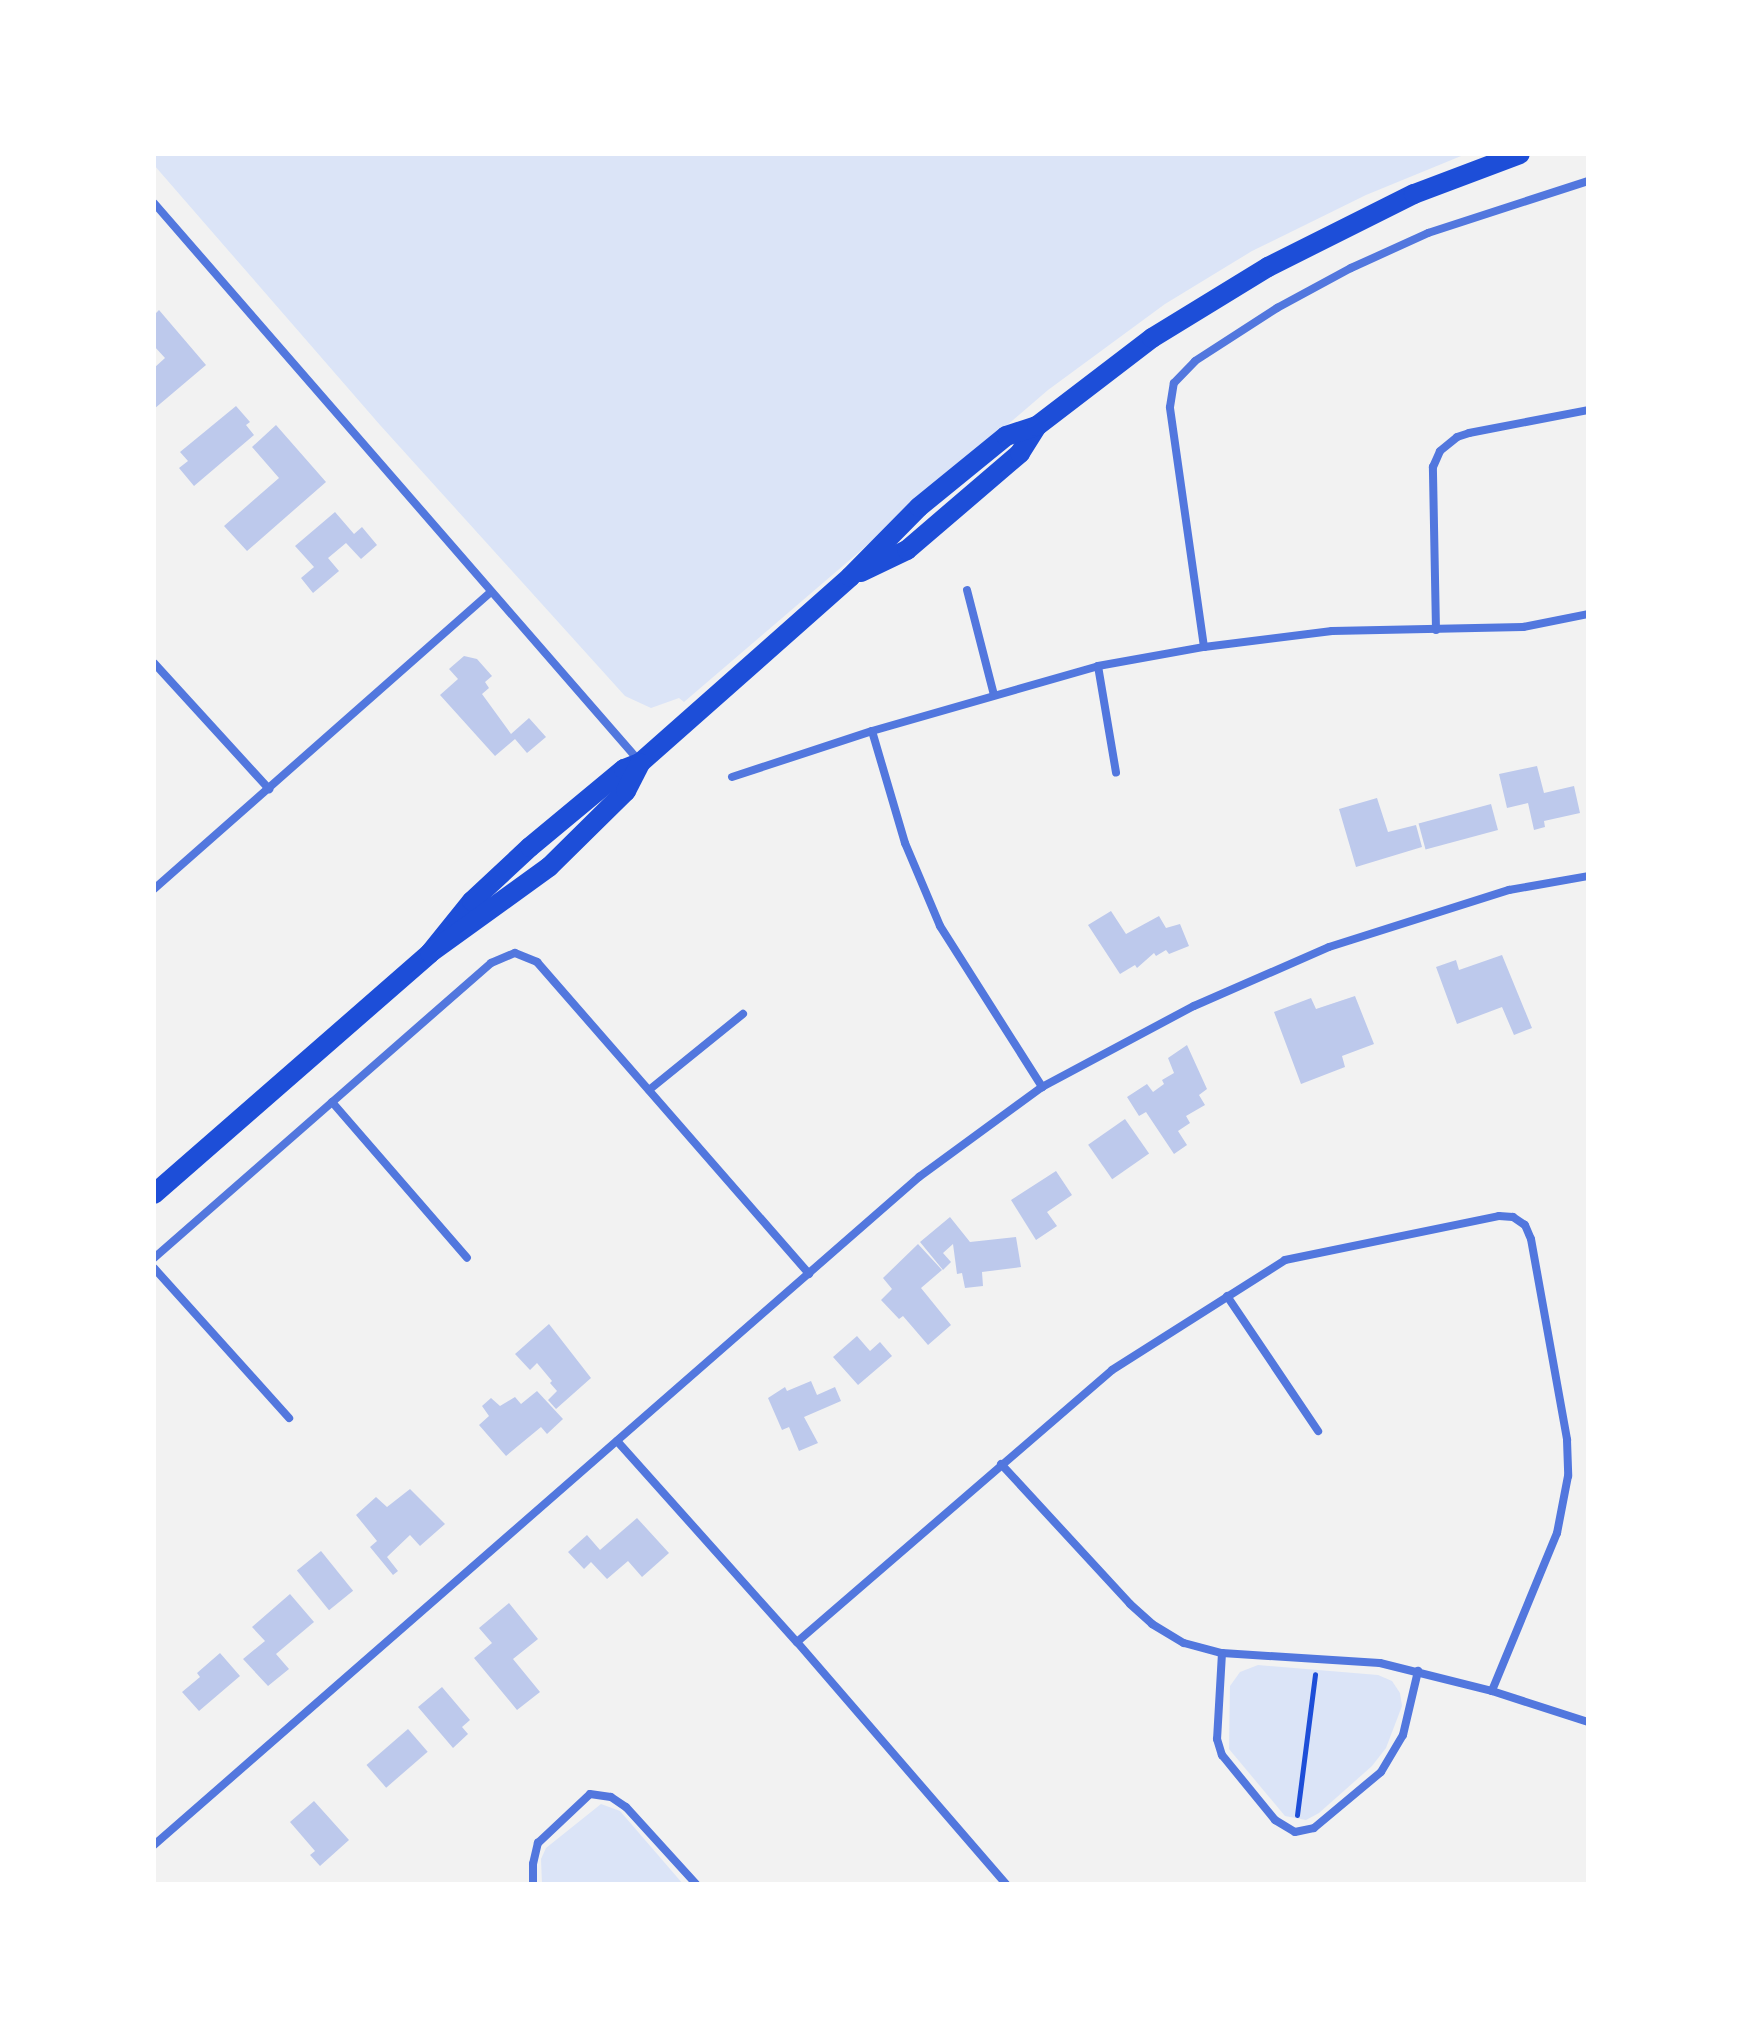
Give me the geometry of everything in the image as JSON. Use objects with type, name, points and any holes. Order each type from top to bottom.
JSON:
[{"type":"main road","points":[[154,1194],[430,953],[549,867],[626,791],[640,763],[850,577],[919,507],[1006,436],[1037,426],[1152,338],[1268,267],[1414,194],[1520,154]]},
{"type":"street","points":[[1204,647],[1170,407],[1174,383],[1181,374],[1277,308],[1351,268],[1428,233],[1588,181]]},
{"type":"street","points":[[154,203],[640,763]]},
{"type":"street","points":[[1436,630],[1433,467],[1440,451],[1457,437],[1588,410]]},
{"type":"street","points":[[967,590],[994,695]]},
{"type":"street","points":[[154,889],[491,592]]},
{"type":"street","points":[[732,777],[872,731],[1098,666],[1204,647],[1332,631],[1523,627],[1588,614]]},
{"type":"street","points":[[154,663],[269,789]]},
{"type":"street","points":[[1098,666],[1116,772]]},
{"type":"street","points":[[872,731],[905,843],[940,926],[1042,1087]]},
{"type":"street","points":[[154,1845],[919,1177],[1042,1087],[1194,1006],[1329,947],[1509,890],[1588,876]]},
{"type":"street","points":[[154,1258],[491,963],[515,953],[537,962],[809,1274]]},
{"type":"street","points":[[649,1090],[743,1014]]},
{"type":"street","points":[[332,1102],[467,1258]]},
{"type":"street","points":[[797,1642],[1112,1370],[1285,1260],[1499,1216],[1513,1217],[1525,1225],[1531,1239],[1555,1362],[1567,1440],[1568,1476],[1557,1533],[1492,1691]]},
{"type":"street","points":[[154,1268],[289,1418]]},
{"type":"street","points":[[1227,1296],[1318,1431]]},
{"type":"street","points":[[617,1441],[797,1642],[1006,1884]]},
{"type":"street","points":[[1001,1464],[1072,1544],[1152,1624],[1184,1643],[1222,1653],[1380,1663],[1492,1691],[1588,1722]]},
{"type":"street","points":[[1222,1653],[1217,1739],[1222,1755],[1275,1820],[1295,1832],[1314,1828],[1381,1772],[1403,1735],[1418,1671]]},
{"type":"street","points":[[533,1884],[533,1864],[538,1843],[590,1794],[611,1797],[626,1807],[696,1884]]},
{"type":"path","points":[[1295,1832],[1317,1659]]},
{"type":"shaded area","points":[[154,154],[1466,154],[1366,195],[1252,251],[1165,304],[1048,390],[684,702],[679,698],[651,708],[625,696],[380,425],[154,165]]},
{"type":"shaded area","points":[[1258,1665],[1378,1675],[1392,1681],[1400,1693],[1402,1706],[1386,1748],[1372,1766],[1319,1813],[1306,1820],[1285,1816],[1229,1749],[1230,1686],[1240,1672]]},
{"type":"shaded area","points":[[601,1804],[620,1811],[683,1884],[542,1884],[541,1859],[546,1848]]},
{"type":"building","points":[[159,310],[206,365],[154,409],[154,368],[165,358],[154,346],[154,315]]},
{"type":"building","points":[[236,406],[250,422],[246,425],[254,435],[194,486],[179,468],[188,461],[180,452]]},
{"type":"building","points":[[276,425],[326,482],[247,551],[224,526],[279,478],[252,447]]},
{"type":"building","points":[[335,512],[354,534],[362,527],[377,545],[361,559],[346,543],[328,558],[339,571],[313,593],[301,578],[314,567],[295,546]]},
{"type":"building","points":[[464,656],[477,659],[492,676],[485,682],[489,688],[482,694],[511,734],[529,718],[546,737],[527,753],[515,739],[495,756],[440,695],[458,679],[449,669]]},
{"type":"building","points":[[1537,766],[1544,793],[1574,786],[1580,813],[1544,821],[1545,827],[1534,830],[1528,803],[1507,808],[1499,774]]},
{"type":"building","points":[[1377,798],[1388,832],[1416,825],[1422,847],[1356,867],[1339,809]]},
{"type":"building","points":[[1491,804],[1498,830],[1426,849],[1419,823]]},
{"type":"building","points":[[1111,911],[1126,934],[1159,916],[1166,928],[1180,924],[1189,946],[1169,954],[1166,950],[1156,956],[1154,953],[1137,968],[1135,965],[1120,974],[1088,925]]},
{"type":"building","points":[[1502,955],[1532,1028],[1514,1035],[1502,1007],[1457,1024],[1436,967],[1456,960],[1459,970]]},
{"type":"building","points":[[1355,996],[1374,1044],[1342,1056],[1345,1067],[1301,1084],[1274,1012],[1311,998],[1316,1009]]},
{"type":"building","points":[[1187,1045],[1207,1089],[1199,1095],[1205,1105],[1186,1116],[1190,1123],[1178,1131],[1187,1145],[1174,1154],[1146,1112],[1139,1116],[1127,1097],[1147,1084],[1153,1092],[1164,1084],[1162,1080],[1174,1073],[1168,1058]]},
{"type":"building","points":[[1125,1119],[1149,1153],[1112,1179],[1088,1145]]},
{"type":"building","points":[[1056,1171],[1072,1195],[1047,1212],[1057,1226],[1036,1240],[1011,1200]]},
{"type":"building","points":[[950,1217],[970,1242],[1016,1237],[1021,1267],[982,1272],[983,1286],[965,1288],[962,1273],[957,1274],[953,1244],[943,1253],[951,1262],[943,1270],[920,1242]]},
{"type":"building","points":[[918,1244],[942,1270],[921,1288],[951,1325],[928,1345],[903,1316],[899,1319],[881,1300],[892,1289],[883,1278]]},
{"type":"building","points":[[549,1324],[591,1378],[556,1409],[548,1400],[557,1391],[550,1383],[552,1381],[537,1363],[530,1370],[515,1354]]},
{"type":"building","points":[[857,1336],[870,1351],[880,1342],[892,1356],[858,1385],[833,1357]]},
{"type":"building","points":[[811,1381],[817,1395],[835,1387],[841,1401],[804,1417],[818,1443],[799,1451],[789,1427],[782,1430],[768,1398],[785,1387],[787,1391]]},
{"type":"building","points":[[537,1391],[563,1419],[547,1434],[541,1427],[506,1456],[479,1425],[489,1416],[482,1406],[491,1398],[500,1406],[515,1397],[521,1404]]},
{"type":"building","points":[[410,1489],[445,1524],[420,1546],[410,1535],[387,1557],[398,1571],[393,1575],[370,1547],[377,1541],[356,1515],[376,1497],[387,1507]]},
{"type":"building","points":[[637,1518],[669,1553],[642,1577],[628,1561],[607,1579],[591,1562],[584,1569],[568,1552],[587,1535],[600,1550]]},
{"type":"building","points":[[321,1551],[353,1591],[329,1610],[297,1571]]},
{"type":"building","points":[[290,1594],[314,1622],[276,1654],[289,1669],[268,1686],[243,1659],[265,1641],[252,1627]]},
{"type":"building","points":[[509,1603],[538,1639],[513,1659],[540,1692],[517,1710],[474,1658],[492,1643],[479,1628]]},
{"type":"building","points":[[220,1653],[240,1676],[199,1711],[182,1692],[200,1677],[197,1673]]},
{"type":"building","points":[[442,1687],[470,1720],[462,1727],[468,1734],[453,1748],[418,1707]]},
{"type":"building","points":[[408,1729],[428,1752],[386,1788],[366,1765]]},
{"type":"building","points":[[314,1801],[349,1840],[320,1866],[310,1855],[315,1851],[290,1822]]}]
